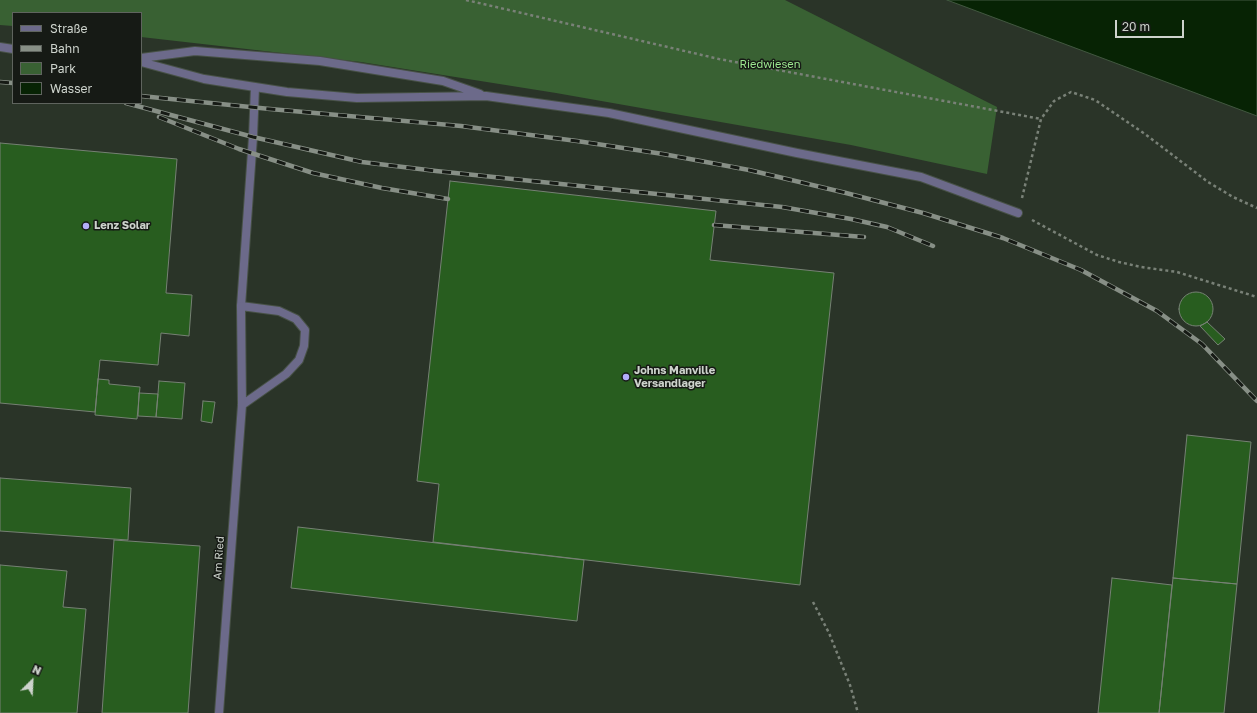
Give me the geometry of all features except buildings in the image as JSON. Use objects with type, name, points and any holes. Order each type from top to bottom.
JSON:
[{"type":"street","points":[[0,48],[12,49]]},
{"type":"street","points":[[142,58],[195,51],[320,61],[443,81],[486,96]]},
{"type":"street","points":[[142,62],[204,79],[288,92],[357,98],[486,96],[609,113],[796,153],[921,177],[1018,213]]},
{"type":"street","name":"Am Ried","points":[[219,713],[242,405],[240,306],[255,87]]},
{"type":"street","points":[[240,306],[279,312],[296,319],[304,330],[304,346],[299,360],[286,374],[242,405]]},
{"type":"path","points":[[466,0],[719,58],[1041,119]]},
{"type":"path","points":[[1257,208],[1233,197],[1208,182],[1145,134],[1095,100],[1070,92],[1054,101],[1041,119],[1018,213],[1097,255],[1140,267],[1177,272],[1257,297]]},
{"type":"path","points":[[813,602],[829,633],[844,670],[858,713]]},
{"type":"green space","name":"Riedwiesen","points":[[0,0],[785,0],[997,107],[987,174],[851,145],[556,93],[361,62],[142,37],[142,12],[12,12],[12,26],[0,25]]},
{"type":"water","points":[[947,0],[1257,0],[1257,116]]},
{"type":"railway","points":[[0,82],[12,83]]},
{"type":"railway","points":[[142,96],[461,126],[577,141],[663,154],[749,170],[923,213],[1003,238],[1081,270],[1157,311],[1202,344],[1257,401]]},
{"type":"railway","points":[[130,104],[253,137],[362,162],[782,207],[887,227],[933,246]]},
{"type":"railway","points":[[159,117],[239,149],[313,173],[382,188],[448,199]]},
{"type":"railway","points":[[714,225],[864,237]]},
{"type":"place","name":"Lenz Solar","points":[[86,226]]},
{"type":"place","name":"Johns Manville Versandlager","points":[[626,377]]}]
